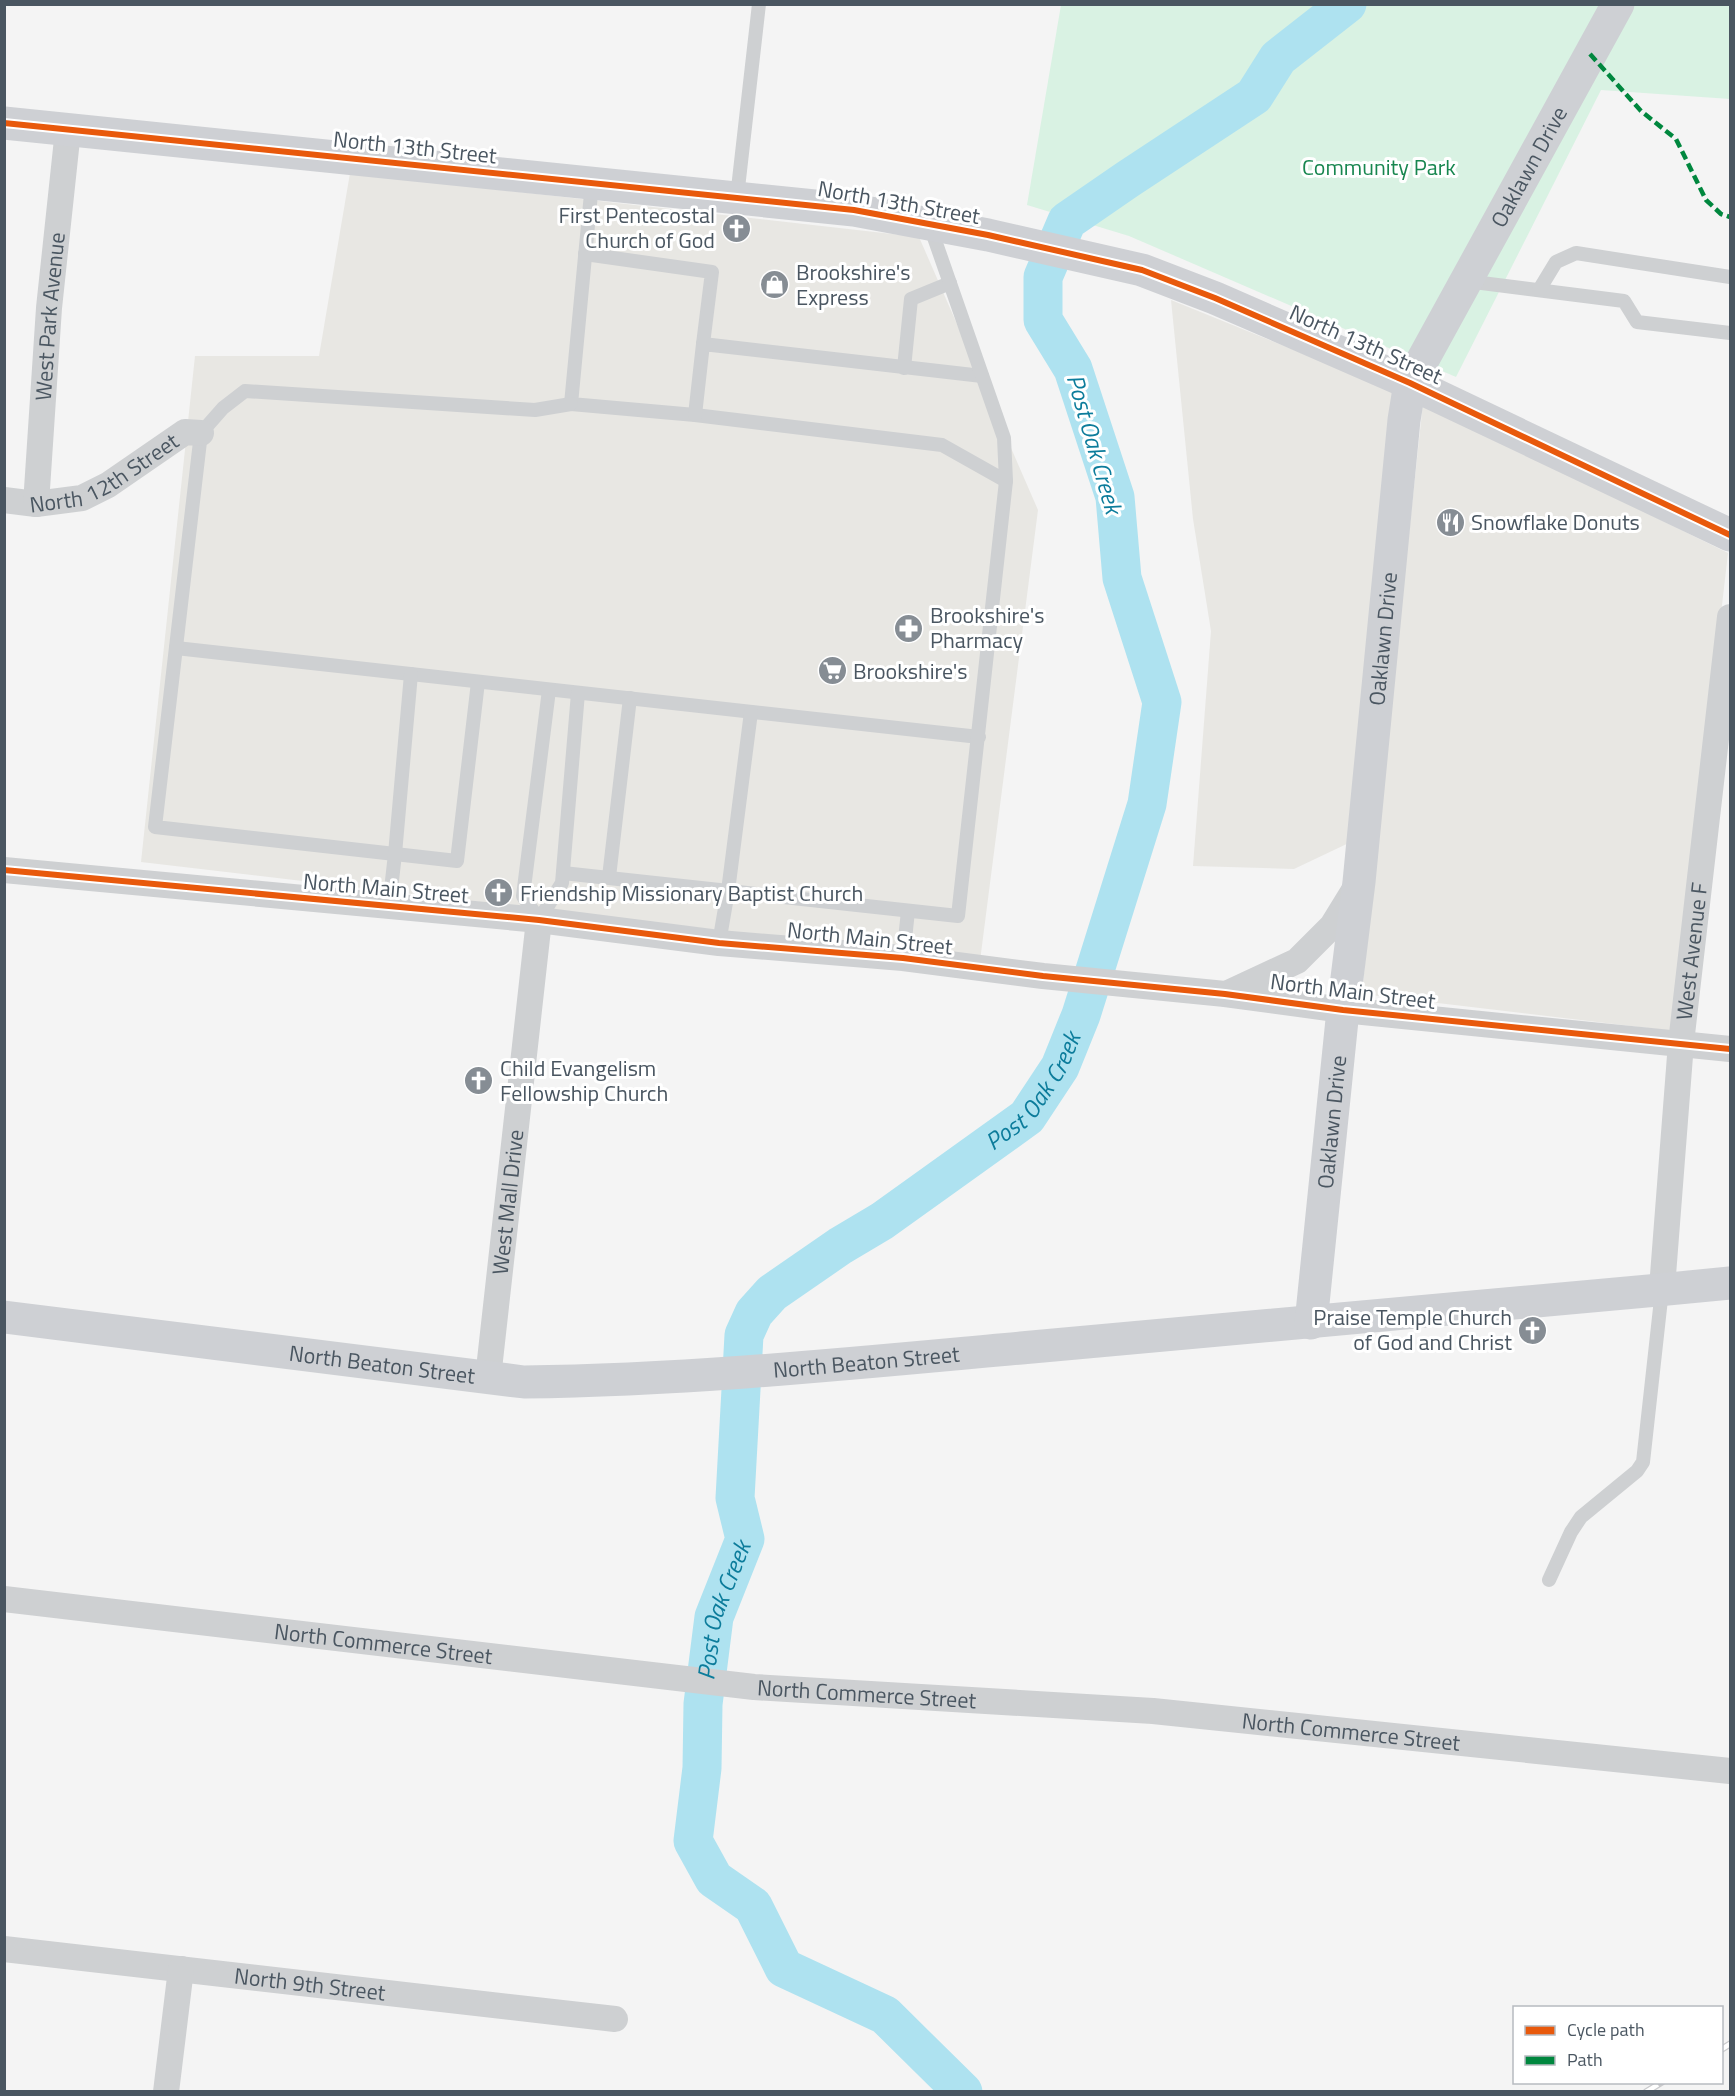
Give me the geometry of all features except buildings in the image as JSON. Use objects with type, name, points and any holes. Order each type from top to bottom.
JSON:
[{"type":"street","name":"Oaklawn Drive","points":[[1311,1323],[1343,1010],[1359,882],[1404,420],[1410,382],[1617,4]]},
{"type":"street","name":"North 13th Street","points":[[4,123],[854,210],[988,235],[1142,270],[1215,298],[1410,382],[1731,535]]},
{"type":"street","name":"West Park Avenue","points":[[36,504],[49,308],[68,130]]},
{"type":"street","name":"North 12th Street","points":[[4,500],[36,504],[82,498],[108,485],[185,432],[201,433]]},
{"type":"street","name":"West Avenue F","points":[[1662,1288],[1681,1043],[1731,617]]},
{"type":"street","name":"North Main Street","points":[[4,870],[539,920],[719,943],[903,958],[1043,976],[1225,994],[1343,1010],[1731,1049]]},
{"type":"street","points":[[1225,994],[1297,962],[1332,926],[1359,882]]},
{"type":"street","name":"West Mall Drive","points":[[488,1378],[539,920]]},
{"type":"street","name":"North Beaton Street","points":[[4,1317],[524,1382],[603,1381],[804,1367],[1311,1323],[1731,1283]]},
{"type":"street","name":"North Commerce Street","points":[[4,1599],[754,1687],[1153,1711],[1731,1771]]},
{"type":"street","name":"North 9th Street","points":[[4,1949],[615,2019]]},
{"type":"street","points":[[166,2091],[181,1969]]},
{"type":"lane","points":[[737,197],[759,4]]},
{"type":"lane","points":[[571,404],[592,183]]},
{"type":"lane","points":[[562,873],[958,916],[1006,481],[1004,438],[930,224]]},
{"type":"lane","points":[[1539,290],[1556,262],[1576,253],[1731,277]]},
{"type":"lane","points":[[585,254],[712,272],[695,415]]},
{"type":"lane","points":[[1466,281],[1624,301],[1637,322],[1731,333]]},
{"type":"lane","points":[[904,368],[911,299],[950,283]]},
{"type":"lane","points":[[703,344],[982,376]]},
{"type":"lane","points":[[478,682],[457,861],[155,827],[201,433],[223,408],[245,391],[535,410],[571,404],[695,415],[942,445],[1006,481]]},
{"type":"lane","points":[[176,648],[979,737]]},
{"type":"lane","points":[[389,907],[411,674]]},
{"type":"lane","points":[[549,690],[523,896],[539,920],[562,883],[578,693]]},
{"type":"lane","points":[[609,878],[630,698]]},
{"type":"lane","points":[[719,943],[751,712]]},
{"type":"lane","points":[[903,958],[908,911]]},
{"type":"lane","points":[[1550,1580],[1571,1532],[1581,1517],[1637,1471],[1643,1462],[1662,1288]]},
{"type":"shaded area","points":[[350,173],[919,237],[1038,510],[980,961],[141,862],[195,356],[319,356]]},
{"type":"shaded area","points":[[1171,300],[1400,393],[1353,841],[1294,869],[1193,866],[1211,631],[1193,519]]},
{"type":"shaded area","points":[[1423,403],[1728,553],[1673,1031],[1362,994]]},
{"type":"green space","name":"Community Park","points":[[1061,5],[1730,5],[1730,99],[1601,90],[1456,377],[1129,236],[1027,205]]},
{"type":"waterway","name":"Post Oak Creek","points":[[963,2092],[885,2015],[784,1968],[753,1906],[714,1879],[693,1841],[702,1768],[703,1704],[714,1617],[745,1539],[735,1498],[744,1335],[754,1313],[772,1293],[840,1246],[882,1221],[1027,1117],[1060,1067],[1081,1015],[1147,804],[1162,702],[1122,578],[1115,497],[1073,369],[1043,320],[1043,277],[1067,221],[1254,96],[1278,58],[1347,4]]},
{"type":"railway","points":[[1723,2048],[1730,2044]]},
{"type":"railway","points":[[1646,2092],[1659,2084]]},
{"type":"marked path","points":[[1590,54],[1641,111],[1676,139],[1706,200],[1721,214],[1730,217]]},
{"type":"cycle path","points":[[4,123],[854,210],[988,235],[1142,270],[1215,298],[1410,383],[1730,535]]},
{"type":"cycle path","points":[[4,870],[539,920],[719,943],[903,958],[1043,976],[1225,994],[1343,1010],[1730,1049]]},
{"type":"place","name":"First Pentecostal Church of God","points":[[736,228]]},
{"type":"place","name":"Brookshire's Express","points":[[775,285]]},
{"type":"place","name":"Snowflake Donuts","points":[[1450,522]]},
{"type":"place","name":"Brookshire's Pharmacy","points":[[909,628]]},
{"type":"place","name":"Brookshire's","points":[[832,671]]},
{"type":"place","name":"Friendship Missionary Baptist Church","points":[[499,893]]},
{"type":"place","name":"Child Evangelism Fellowship Church","points":[[479,1081]]},
{"type":"place","name":"Praise Temple Church of God and Christ","points":[[1533,1330]]}]
